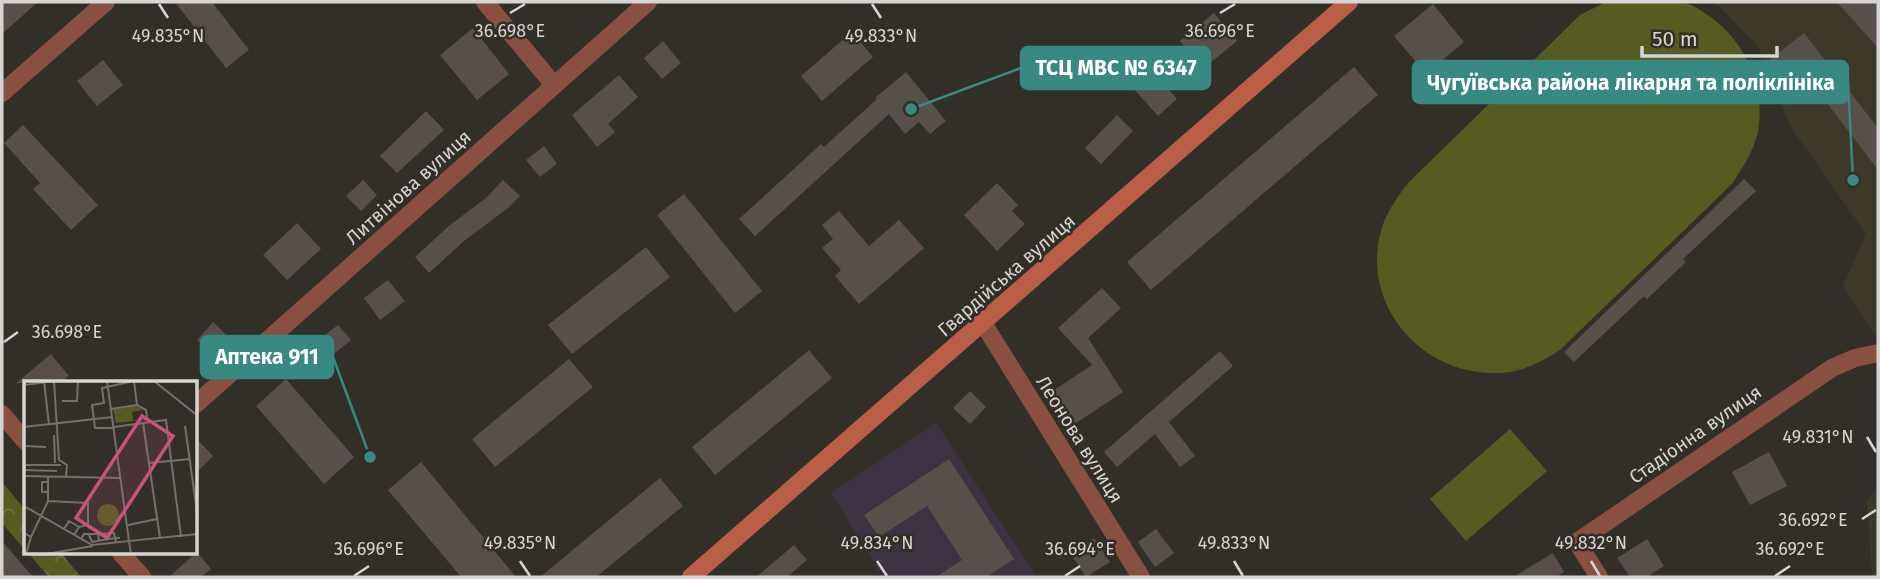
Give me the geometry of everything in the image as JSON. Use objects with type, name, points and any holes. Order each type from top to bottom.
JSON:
[{"type":"street","points":[[2,93],[106,2]]},
{"type":"street","points":[[485,2],[554,85]]},
{"type":"street","name":"Литвінова вулиця","points":[[198,402],[648,2]]},
{"type":"street","name":"Гвардійська вулиця","points":[[691,577],[1349,2]]},
{"type":"street","name":"Леонова вулиця","points":[[983,323],[1141,577]]},
{"type":"street","name":"Стадіонна вулиця","points":[[1599,577],[1577,542],[1832,368],[1855,358],[1878,353]]},
{"type":"street","points":[[2,414],[24,440]]},
{"type":"street","points":[[122,554],[142,577]]},
{"type":"shaded area","points":[[1711,2],[1878,2],[1878,340],[1843,286],[1866,234],[1790,126],[1757,45],[1719,6]]},
{"type":"shaded area","points":[[936,423],[1034,572],[1031,577],[883,577],[831,493]]},
{"type":"shaded area","points":[[1878,488],[1878,577],[1872,577],[1867,500]]},
{"type":"green space","points":[[1606,2],[1682,2],[1706,14],[1731,36],[1749,65],[1759,97],[1758,131],[1751,152],[1732,184],[1560,350],[1530,366],[1505,373],[1467,370],[1441,360],[1418,345],[1399,325],[1385,302],[1378,275],[1378,248],[1385,219],[1408,183],[1580,15]]},
{"type":"green space","points":[[1510,429],[1547,471],[1466,541],[1430,499]]},
{"type":"green space","points":[[2,482],[24,509],[24,549],[2,523]]},
{"type":"green space","points":[[29,554],[62,554],[81,577],[49,577]]},
{"type":"building","points":[[2,2],[38,2],[2,34]]},
{"type":"building","points":[[175,2],[212,2],[249,50],[226,68]]},
{"type":"building","points":[[1837,2],[1878,2],[1878,48]]},
{"type":"building","points":[[1433,4],[1464,42],[1426,74],[1394,36]]},
{"type":"building","points":[[1214,13],[1237,41],[1203,69],[1180,41]]},
{"type":"building","points":[[473,28],[509,74],[477,100],[440,55]]},
{"type":"building","points":[[852,32],[873,57],[822,101],[801,76]]},
{"type":"building","points":[[1804,33],[1878,128],[1878,170],[1808,78],[1792,91],[1768,61]]},
{"type":"building","points":[[663,41],[681,63],[662,79],[644,58]]},
{"type":"building","points":[[103,60],[123,85],[97,106],[77,81]]},
{"type":"building","points":[[1142,60],[1177,99],[1158,116],[1123,77]]},
{"type":"building","points":[[1354,67],[1378,95],[1151,290],[1127,262]]},
{"type":"building","points":[[906,72],[946,121],[930,134],[919,122],[905,134],[889,114],[755,236],[739,219],[821,144],[824,147]]},
{"type":"building","points":[[619,75],[638,97],[608,124],[615,132],[597,147],[572,115]]},
{"type":"building","points":[[426,111],[444,130],[397,173],[380,156]]},
{"type":"building","points":[[1117,115],[1133,131],[1101,164],[1085,148]]},
{"type":"building","points":[[23,125],[98,205],[71,230],[33,189],[40,183],[4,143]]},
{"type":"building","points":[[544,146],[557,164],[540,177],[526,160]]},
{"type":"building","points":[[1744,179],[1756,191],[1683,259],[1686,262],[1647,299],[1644,296],[1574,362],[1564,352]]},
{"type":"building","points":[[363,180],[377,195],[361,211],[346,196]]},
{"type":"building","points":[[503,180],[520,196],[429,273],[415,257],[450,225],[486,198]]},
{"type":"building","points":[[997,183],[1018,205],[1012,211],[1025,224],[997,251],[964,215]]},
{"type":"building","points":[[684,194],[762,291],[735,313],[657,215]]},
{"type":"building","points":[[839,211],[869,246],[899,220],[924,248],[859,304],[835,276],[841,270],[822,248],[833,239],[822,225]]},
{"type":"building","points":[[297,223],[321,249],[287,280],[263,255]]},
{"type":"building","points":[[646,247],[670,277],[572,354],[548,325]]},
{"type":"building","points":[[388,280],[405,301],[380,320],[364,298]]},
{"type":"building","points":[[1102,288],[1121,308],[1088,338],[1123,392],[1067,429],[1045,396],[1092,365],[1058,328]]},
{"type":"building","points":[[213,322],[229,337],[212,354],[197,340]]},
{"type":"building","points":[[338,325],[351,340],[325,361],[312,345]]},
{"type":"building","points":[[809,350],[832,378],[715,475],[692,447]]},
{"type":"building","points":[[1220,351],[1233,366],[1169,422],[1195,456],[1180,467],[1155,434],[1117,467],[1104,452]]},
{"type":"building","points":[[51,354],[69,376],[63,381],[16,383]]},
{"type":"building","points":[[569,359],[593,387],[495,467],[472,439]]},
{"type":"building","points":[[286,379],[354,457],[324,484],[256,406]]},
{"type":"building","points":[[970,391],[986,407],[970,424],[953,408]]},
{"type":"building","points":[[198,440],[213,456],[198,471]]},
{"type":"building","points":[[1769,452],[1787,486],[1750,505],[1732,472]]},
{"type":"building","points":[[949,459],[1014,559],[986,577],[936,577],[962,560],[927,506],[879,537],[864,515]]},
{"type":"building","points":[[421,462],[516,577],[461,577],[388,490]]},
{"type":"building","points":[[660,478],[683,506],[596,577],[540,577]]},
{"type":"building","points":[[1156,529],[1174,553],[1155,567],[1138,542]]},
{"type":"building","points":[[1094,538],[1110,562],[1086,577],[1071,554]]},
{"type":"building","points":[[1647,539],[1664,566],[1647,577],[1630,577],[1617,558]]},
{"type":"building","points":[[2,541],[33,577],[2,577]]},
{"type":"building","points":[[794,545],[807,560],[787,577],[756,577]]},
{"type":"building","points":[[198,553],[211,569],[201,577],[169,577]]},
{"type":"building","points":[[1553,553],[1564,572],[1556,577],[1513,577]]},
{"type":"place","name":"ТСЦ МВС № 6347","points":[[911,109]]},
{"type":"place","name":"Чугуївська района лікарня та поліклініка","points":[[1853,180]]},
{"type":"place","name":"Аптека 911","points":[[370,457]]}]
